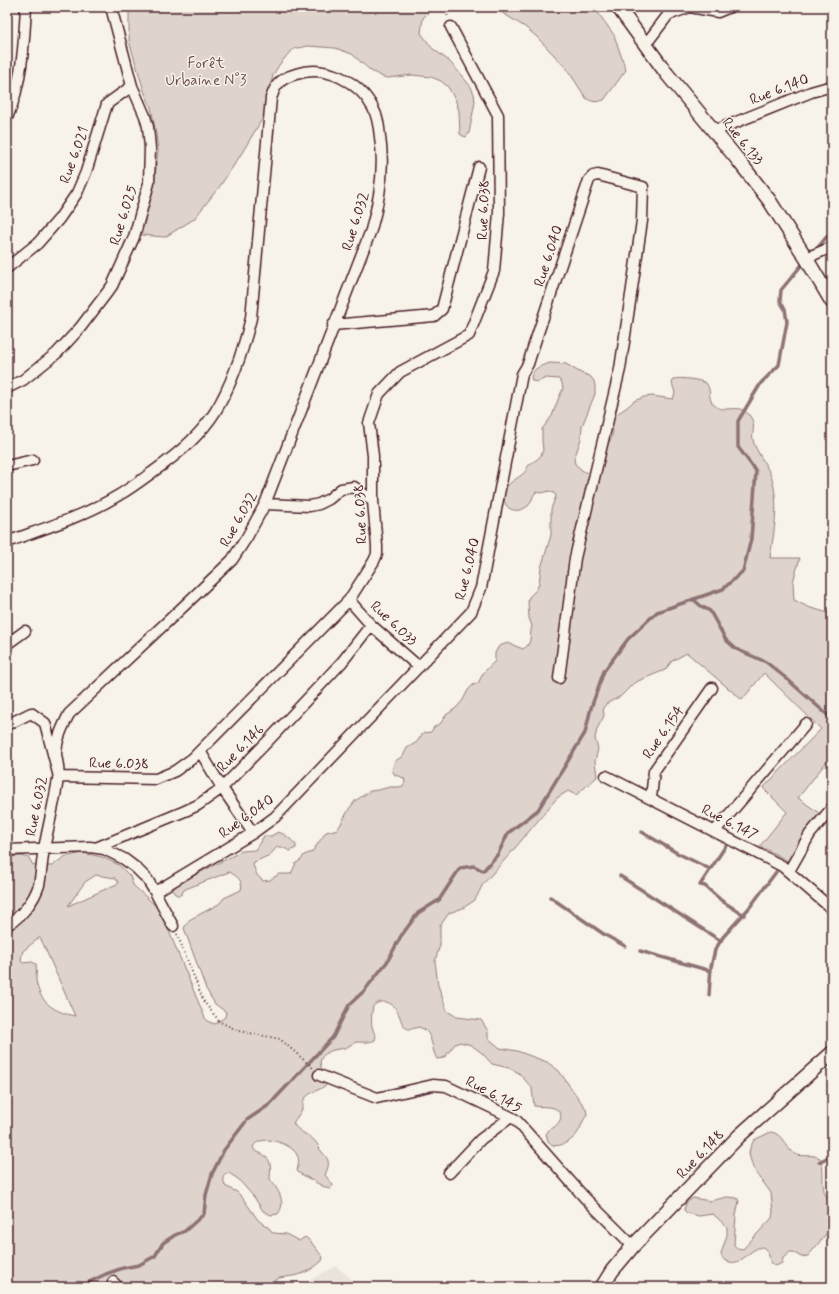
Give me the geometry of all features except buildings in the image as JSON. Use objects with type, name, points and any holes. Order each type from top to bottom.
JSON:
[{"type":"street","points":[[7,118],[16,92],[24,47],[26,7]]},
{"type":"street","name":"Rue 6.025","points":[[7,388],[23,380],[57,353],[80,328],[112,286],[134,237],[148,183],[150,148],[148,127],[145,116],[132,86],[111,7]]},
{"type":"street","name":"Rue 6.133","points":[[618,7],[667,74],[769,200],[832,302]]},
{"type":"street","points":[[647,45],[649,40],[668,15],[690,8],[718,12],[730,7]]},
{"type":"street","name":"Rue 6.038","points":[[59,777],[156,779],[175,771],[200,751],[349,600],[374,561],[376,554],[373,501],[373,456],[368,423],[379,394],[400,372],[469,335],[494,271],[499,213],[498,115],[451,27]]},
{"type":"street","name":"Rue 6.032","points":[[7,542],[75,517],[119,495],[176,455],[215,413],[229,388],[246,340],[251,318],[271,98],[277,85],[286,77],[301,72],[313,71],[334,75],[350,82],[360,90],[373,107],[377,117],[382,153],[380,194],[377,210],[371,230],[265,504],[232,560],[69,714],[61,732],[56,752],[59,777],[44,848],[38,886],[32,899],[23,912],[15,921],[7,925]]},
{"type":"street","name":"Rue 6.021","points":[[7,268],[38,243],[59,219],[77,193],[86,172],[107,104],[132,86]]},
{"type":"street","name":"Rue 6.140","points":[[714,131],[812,92],[832,86]]},
{"type":"street","points":[[333,326],[434,316],[442,309],[479,167]]},
{"type":"street","name":"Rue 6.040","points":[[155,892],[253,833],[275,817],[472,612],[478,598],[522,374],[528,364],[589,180],[593,176],[598,175],[643,187],[641,228],[620,369],[575,558],[559,678]]},
{"type":"street","points":[[806,258],[832,247]]},
{"type":"street","points":[[7,466],[33,460]]},
{"type":"street","points":[[265,504],[310,506],[319,504],[329,499],[341,489],[354,487],[373,501]]},
{"type":"street","name":"Rue 6.033","points":[[349,600],[371,625],[419,667]]},
{"type":"street","name":"Rue 6.146","points":[[98,847],[198,805],[222,788],[342,662],[371,625]]},
{"type":"street","points":[[7,644],[25,631]]},
{"type":"street","name":"Rue 6.154","points":[[651,798],[654,771],[712,688]]},
{"type":"street","points":[[7,725],[31,713],[45,723],[59,777]]},
{"type":"street","points":[[715,831],[806,724]]},
{"type":"street","points":[[200,751],[222,788],[253,833]]},
{"type":"street","name":"Rue 6.147","points":[[606,776],[767,858],[789,871],[832,909]]},
{"type":"street","points":[[789,871],[810,834],[832,808]]},
{"type":"street","points":[[7,850],[98,847],[111,852],[124,858],[147,879],[173,926]]},
{"type":"street","name":"Rue 6.148","points":[[602,1287],[612,1271],[633,1246],[739,1136],[831,1055]]},
{"type":"street","name":"Rue 6.145","points":[[319,1075],[377,1098],[433,1085],[446,1086],[511,1117],[516,1120],[584,1197],[633,1246]]},
{"type":"street","points":[[450,1173],[481,1139],[511,1117]]},
{"type":"path","points":[[173,926],[204,1002],[220,1022],[239,1031],[280,1039],[319,1075]]},
{"type":"shaded area","points":[[336,1266],[361,1287],[297,1287]]},
{"type":"green space","name":"Forêt Urbaine N°3","points":[[129,7],[434,7],[423,18],[421,33],[432,48],[449,61],[471,87],[475,102],[469,133],[466,137],[460,134],[459,111],[455,99],[448,87],[441,81],[431,77],[412,75],[388,78],[383,77],[371,71],[352,54],[335,48],[308,46],[294,49],[279,65],[273,75],[264,116],[220,186],[194,219],[165,237],[141,235],[154,186],[158,150],[151,107],[144,91],[129,41]]},
{"type":"green space","points":[[493,7],[594,7],[614,35],[626,70],[604,100],[597,102],[591,101],[586,98],[567,69],[537,37],[525,27]]},
{"type":"green space","points":[[550,363],[566,364],[581,373],[590,376],[594,381],[595,394],[582,426],[581,439],[574,459],[575,464],[583,471],[588,473],[594,472],[602,447],[607,444],[612,436],[613,420],[615,415],[634,401],[644,397],[652,396],[673,399],[675,393],[672,383],[674,379],[690,379],[706,383],[712,403],[718,408],[741,409],[750,416],[753,423],[754,444],[767,467],[774,486],[776,507],[770,558],[800,558],[793,582],[794,600],[808,607],[828,613],[832,635],[832,757],[831,756],[798,798],[819,813],[788,861],[760,846],[787,812],[763,788],[821,729],[764,673],[742,700],[687,653],[672,661],[665,670],[638,681],[621,696],[606,704],[603,708],[604,716],[597,729],[595,738],[598,749],[595,761],[597,777],[576,795],[568,791],[557,798],[483,884],[475,900],[463,908],[449,913],[440,926],[440,945],[435,961],[438,985],[447,1011],[457,1017],[481,1020],[488,1031],[488,1038],[500,1048],[517,1051],[547,1062],[559,1071],[586,1109],[587,1115],[574,1137],[567,1142],[556,1146],[548,1141],[546,1134],[549,1130],[556,1126],[560,1120],[560,1113],[554,1108],[534,1106],[532,1088],[519,1073],[509,1068],[492,1064],[482,1053],[471,1045],[460,1042],[455,1044],[444,1058],[437,1059],[427,1032],[418,1027],[412,1029],[405,1028],[397,1011],[392,1005],[386,1002],[379,1002],[373,1006],[372,1014],[372,1025],[376,1036],[375,1040],[369,1042],[355,1042],[345,1048],[333,1050],[323,1056],[320,1064],[328,1083],[306,1097],[303,1108],[293,1123],[298,1129],[315,1141],[327,1158],[328,1168],[325,1175],[333,1185],[332,1187],[330,1189],[326,1188],[299,1173],[297,1171],[298,1159],[294,1151],[289,1147],[275,1141],[268,1140],[256,1143],[253,1147],[255,1151],[261,1153],[269,1161],[270,1179],[282,1201],[281,1210],[278,1214],[271,1215],[263,1211],[254,1197],[238,1179],[229,1173],[225,1174],[223,1177],[225,1186],[237,1192],[258,1220],[273,1233],[286,1234],[299,1241],[305,1237],[310,1241],[323,1257],[322,1261],[316,1266],[302,1274],[279,1278],[276,1280],[274,1287],[7,1287],[7,857],[21,856],[29,858],[33,865],[52,866],[64,857],[83,853],[102,857],[119,865],[130,876],[133,885],[158,908],[205,1018],[209,1022],[215,1024],[225,1017],[226,1012],[215,1004],[206,989],[184,928],[189,920],[219,904],[224,898],[241,890],[242,887],[240,881],[229,872],[188,888],[184,890],[181,895],[174,893],[173,890],[175,887],[183,881],[242,851],[255,850],[264,836],[271,836],[278,832],[290,839],[296,845],[296,848],[290,851],[282,847],[277,847],[270,855],[254,862],[253,865],[257,875],[263,881],[270,880],[279,874],[291,874],[296,863],[301,860],[304,855],[312,852],[326,832],[338,829],[355,801],[370,791],[403,786],[405,782],[404,778],[395,775],[392,770],[395,761],[403,756],[407,748],[417,742],[423,733],[431,732],[434,727],[441,723],[446,715],[456,708],[463,700],[468,690],[473,685],[478,683],[484,672],[495,661],[495,653],[499,646],[508,643],[523,649],[528,645],[532,626],[529,618],[528,602],[529,597],[537,589],[539,583],[541,568],[551,535],[551,509],[556,496],[554,493],[549,491],[542,493],[536,492],[528,506],[521,510],[513,510],[507,507],[504,494],[507,486],[524,473],[529,465],[539,458],[542,453],[542,429],[552,416],[563,389],[562,383],[559,379],[546,378],[538,382],[532,381],[531,378],[536,369]],"holes":[[[96,875],[115,878],[119,883],[68,906],[85,882]],[[40,937],[75,1016],[54,1009],[44,1000],[40,994],[36,980],[36,964],[32,962],[23,963],[21,961],[23,951]]]},
{"type":"green space","points":[[771,1132],[779,1135],[788,1148],[795,1154],[820,1158],[823,1169],[823,1188],[827,1198],[832,1202],[832,1230],[827,1233],[808,1256],[801,1257],[793,1252],[790,1252],[783,1258],[782,1263],[776,1266],[771,1264],[768,1252],[763,1247],[753,1251],[739,1261],[726,1261],[723,1259],[721,1254],[727,1235],[727,1227],[713,1214],[699,1216],[687,1213],[684,1210],[686,1203],[693,1198],[710,1201],[727,1197],[737,1198],[739,1201],[736,1215],[734,1245],[737,1248],[743,1249],[772,1218],[773,1212],[771,1193],[753,1168],[749,1154],[754,1140]]},
{"type":"waterway","points":[[815,251],[832,230]]},
{"type":"waterway","points":[[85,1287],[89,1282],[106,1274],[123,1268],[139,1265],[155,1256],[163,1243],[175,1235],[185,1231],[204,1214],[206,1195],[212,1174],[224,1150],[247,1120],[269,1105],[333,1037],[349,1005],[364,991],[387,962],[401,936],[418,913],[439,900],[460,868],[474,866],[483,871],[498,854],[508,833],[538,810],[585,733],[591,708],[604,671],[628,639],[657,612],[723,589],[743,571],[751,539],[756,471],[738,447],[738,421],[761,383],[779,365],[787,322],[785,309],[780,301],[781,290],[805,261]]},
{"type":"waterway","points":[[693,599],[710,611],[726,640],[736,649],[766,662],[832,719]]},
{"type":"waterway","points":[[642,832],[677,853],[710,869]]},
{"type":"waterway","points":[[727,844],[700,885],[705,886],[722,901],[744,915]]},
{"type":"waterway","points":[[709,995],[711,967],[715,950],[723,937],[750,907],[776,872]]},
{"type":"waterway","points":[[620,876],[721,941]]},
{"type":"waterway","points":[[550,897],[605,935],[625,946]]},
{"type":"waterway","points":[[640,951],[711,971]]},
{"type":"waterway","points":[[819,1162],[832,1155]]}]
